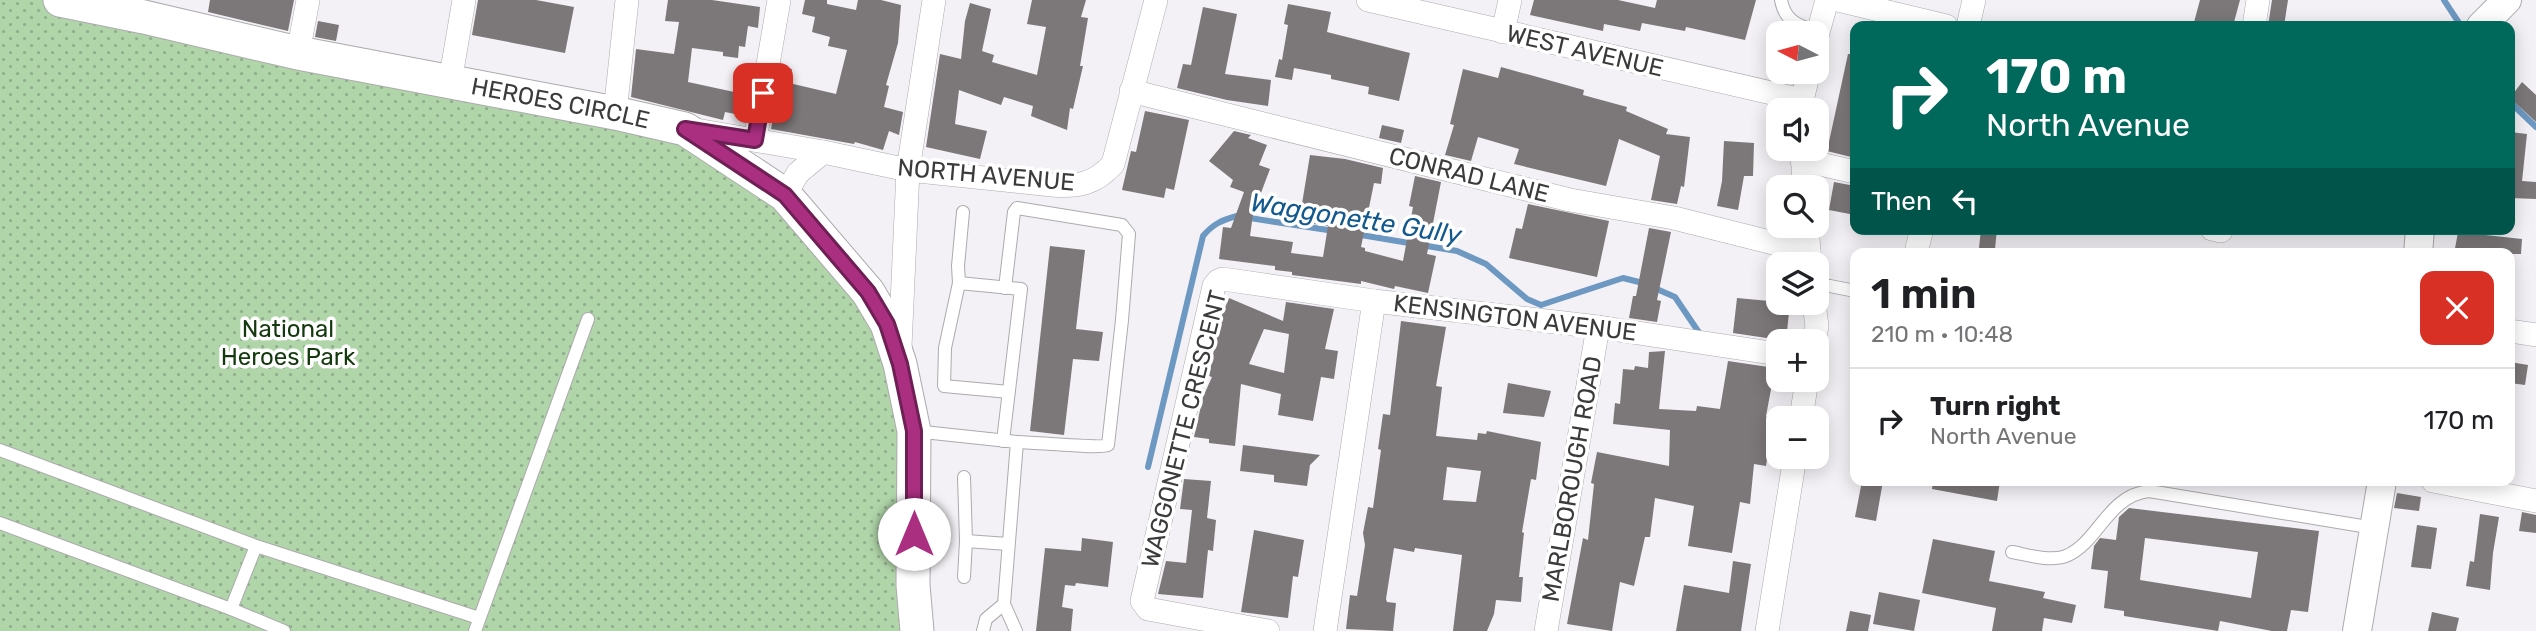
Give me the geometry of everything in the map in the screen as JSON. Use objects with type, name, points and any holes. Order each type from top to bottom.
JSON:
[{"type":"main road","name":"HEROES CIRCLE","points":[[60,0],[146,8],[298,53],[615,113],[685,129],[785,195],[868,292],[887,324],[900,364],[914,431],[914,585],[917,631]]},
{"type":"street","points":[[298,53],[308,0]]},
{"type":"street","points":[[450,82],[464,0]]},
{"type":"street","points":[[615,113],[627,0]]},
{"type":"street","points":[[755,140],[779,0]]},
{"type":"street","points":[[900,364],[908,170],[934,0]]},
{"type":"street","name":"NORTH AVENUE","points":[[685,129],[823,152],[908,170],[1071,187],[1087,184],[1102,176],[1113,164],[1156,0]]},
{"type":"street","name":"WEST AVENUE","points":[[1368,0],[1773,98]]},
{"type":"street","points":[[1503,33],[1510,0]]},
{"type":"street","points":[[1822,21],[1827,0]]},
{"type":"street","points":[[1838,0],[1925,21]]},
{"type":"street","points":[[1969,21],[1975,0]]},
{"type":"street","points":[[2255,21],[2258,0]]},
{"type":"street","points":[[2486,21],[2507,0]]},
{"type":"street","name":"CONRAD LANE","points":[[1131,92],[1570,200],[1674,218],[1789,252]]},
{"type":"street","points":[[785,195],[798,173],[823,152]]},
{"type":"street","points":[[1823,161],[1850,170]]},
{"type":"street","points":[[868,292],[886,292],[897,286],[903,275]]},
{"type":"street","name":"WAGGONETTE CRESCENT","points":[[1268,631],[1148,609],[1142,601],[1214,286],[1223,279],[1374,301]]},
{"type":"street","name":"KENSINGTON AVENUE","points":[[1325,631],[1374,301],[1598,327],[1766,352]]},
{"type":"street","name":"MARLBOROUGH ROAD","points":[[1546,631],[1598,327]]},
{"type":"street","points":[[2515,332],[2536,335]]},
{"type":"street","points":[[1767,631],[1793,469]]},
{"type":"street","points":[[2357,631],[2381,486]]},
{"type":"street","points":[[2459,486],[2536,501]]},
{"type":"lane","points":[[1782,0],[1790,21]]},
{"type":"lane","points":[[914,431],[1099,448],[1108,445],[1129,234],[1122,225],[1017,208],[1014,212],[1004,288]]},
{"type":"lane","points":[[963,212],[959,283],[945,348],[944,386],[1009,393]]},
{"type":"lane","points":[[959,283],[1021,289],[1003,441]]},
{"type":"lane","points":[[1829,286],[1850,290]]},
{"type":"lane","points":[[0,450],[477,625],[588,319]]},
{"type":"lane","points":[[1016,631],[1004,604],[1017,442]]},
{"type":"lane","points":[[964,477],[967,541],[964,577]]},
{"type":"lane","points":[[2012,552],[2053,559],[2067,556],[2120,502],[2135,492],[2149,491],[2374,528]]},
{"type":"lane","points":[[0,523],[284,631]]},
{"type":"lane","points":[[967,541],[1008,544]]},
{"type":"lane","points":[[231,609],[256,546]]},
{"type":"lane","points":[[983,631],[986,619],[1004,604]]},
{"type":"green space","name":"National Heroes Park","points":[[0,0],[56,0],[611,116],[796,185],[892,361],[905,410],[909,631],[0,631]]},
{"type":"building","points":[[210,0],[294,0],[288,31],[208,12]]},
{"type":"building","points":[[478,0],[536,0],[574,7],[565,53],[472,35]]},
{"type":"building","points":[[668,0],[712,0],[760,7],[758,28],[748,26],[745,47],[739,46],[738,58],[723,56],[723,52],[692,48],[688,82],[748,95],[745,116],[725,112],[723,120],[631,97],[636,49],[674,54],[679,22],[665,21]]},
{"type":"building","points":[[805,0],[827,0],[827,4],[856,10],[858,0],[881,0],[901,5],[898,43],[886,85],[889,86],[884,107],[903,112],[899,135],[889,131],[883,150],[855,142],[854,144],[771,129],[782,67],[792,69],[789,83],[836,94],[847,50],[828,46],[830,37],[812,32],[815,17],[802,14]]},
{"type":"building","points":[[1032,0],[1086,0],[1081,17],[1088,18],[1080,66],[1083,66],[1073,109],[1070,108],[1067,130],[1031,116],[1033,106],[1004,97],[1001,105],[959,90],[955,124],[987,131],[980,159],[926,147],[940,54],[961,59],[970,3],[991,9],[982,51],[994,55],[992,62],[1037,75],[1046,27],[1027,24]]},
{"type":"building","points":[[1534,0],[1618,0],[1655,8],[1657,0],[1756,0],[1745,40],[1686,27],[1685,31],[1642,23],[1640,31],[1604,24],[1603,31],[1530,15]]},
{"type":"building","points":[[2200,0],[2240,0],[2234,21],[2194,21]]},
{"type":"building","points":[[2272,0],[2288,0],[2285,21],[2269,21]]},
{"type":"building","points":[[1288,4],[1331,12],[1327,32],[1410,53],[1399,101],[1368,94],[1369,87],[1331,79],[1331,75],[1294,68],[1292,80],[1275,77],[1279,59],[1282,60],[1288,25],[1284,24]]},
{"type":"building","points":[[1203,7],[1237,14],[1225,74],[1271,80],[1268,106],[1177,88],[1183,64],[1191,65]]},
{"type":"building","points":[[318,21],[339,25],[336,41],[315,37]]},
{"type":"building","points":[[1848,54],[1850,54],[1850,157],[1829,152]]},
{"type":"building","points":[[1501,67],[1584,90],[1583,95],[1627,107],[1626,111],[1668,129],[1666,134],[1690,137],[1684,187],[1681,186],[1677,204],[1651,200],[1660,156],[1619,139],[1606,186],[1514,164],[1519,149],[1478,137],[1471,161],[1445,155],[1454,125],[1450,124],[1463,69],[1498,78]]},
{"type":"building","points":[[2522,82],[2536,95],[2536,122],[2515,103],[2515,91]]},
{"type":"building","points":[[1145,111],[1189,120],[1174,190],[1166,188],[1164,198],[1122,190],[1131,151],[1136,152]]},
{"type":"building","points":[[1382,125],[1404,130],[1401,143],[1379,138]]},
{"type":"building","points":[[1234,131],[1251,135],[1248,138],[1267,145],[1259,165],[1270,169],[1253,214],[1250,236],[1293,242],[1291,253],[1323,257],[1328,226],[1299,222],[1310,155],[1345,159],[1383,168],[1381,184],[1374,183],[1361,247],[1365,248],[1365,251],[1403,261],[1413,207],[1409,206],[1415,176],[1441,182],[1427,254],[1436,256],[1428,293],[1361,281],[1361,284],[1292,275],[1292,272],[1275,270],[1275,266],[1219,259],[1223,227],[1231,228],[1244,192],[1230,187],[1233,180],[1209,161]]},
{"type":"building","points":[[2515,133],[2527,134],[2522,181],[2536,182],[2536,199],[2515,198]]},
{"type":"building","points":[[1724,141],[1754,143],[1753,176],[1744,176],[1738,210],[1717,206],[1722,181]]},
{"type":"building","points":[[1834,182],[1850,185],[1850,214],[1829,210]]},
{"type":"building","points":[[1528,204],[1609,221],[1597,277],[1509,258],[1516,228],[1522,229]]},
{"type":"building","points":[[1649,228],[1671,232],[1657,300],[1661,301],[1657,322],[1629,318]]},
{"type":"building","points":[[1980,235],[1996,235],[1995,248],[1979,248]]},
{"type":"building","points":[[2457,235],[2522,239],[2521,254],[2515,254],[2515,248],[2455,248]]},
{"type":"building","points":[[1050,246],[1085,250],[1076,329],[1103,332],[1099,361],[1073,359],[1064,435],[1030,431]]},
{"type":"building","points":[[1229,298],[1283,321],[1286,302],[1334,309],[1325,349],[1338,351],[1334,379],[1321,377],[1313,421],[1278,415],[1281,394],[1241,384],[1235,446],[1209,443],[1209,439],[1194,437],[1203,397],[1212,377],[1209,376],[1222,315]],"holes":[[[1264,329],[1289,334],[1284,373],[1249,364]]]},
{"type":"building","points":[[1737,298],[1766,301],[1766,315],[1789,315],[1787,329],[1766,329],[1766,338],[1733,333]]},
{"type":"building","points":[[1401,321],[1446,327],[1436,386],[1442,387],[1436,436],[1477,440],[1478,433],[1486,434],[1487,431],[1541,442],[1536,480],[1531,479],[1522,532],[1519,577],[1523,577],[1521,602],[1496,600],[1487,631],[1453,631],[1462,555],[1415,548],[1414,552],[1394,548],[1386,599],[1387,602],[1396,603],[1393,631],[1346,629],[1350,595],[1357,596],[1368,507],[1373,508],[1383,414],[1390,415]],"holes":[[[1447,467],[1481,471],[1476,502],[1443,500]]]},
{"type":"building","points":[[1665,351],[1659,409],[1696,411],[1697,406],[1720,409],[1728,361],[1766,367],[1766,392],[1770,392],[1766,406],[1766,466],[1754,464],[1750,504],[1740,502],[1732,553],[1688,546],[1694,506],[1655,498],[1650,537],[1645,537],[1634,586],[1620,582],[1612,631],[1567,624],[1583,538],[1588,540],[1594,484],[1591,483],[1597,452],[1669,466],[1670,430],[1613,424],[1615,403],[1620,404],[1623,369],[1634,370],[1635,366],[1648,368],[1649,352]]},
{"type":"building","points":[[2515,363],[2528,365],[2525,385],[2515,384]]},
{"type":"building","points":[[1508,383],[1551,391],[1544,417],[1503,413]]},
{"type":"building","points":[[1243,445],[1320,455],[1310,465],[1307,486],[1274,482],[1274,475],[1240,471]]},
{"type":"building","points":[[1184,479],[1211,481],[1207,518],[1216,520],[1213,551],[1208,550],[1203,598],[1158,594],[1166,561],[1186,563],[1192,510],[1180,509]]},
{"type":"building","points":[[1861,486],[1882,486],[1876,521],[1855,517]]},
{"type":"building","points":[[1932,486],[1999,486],[1997,501],[1932,489]]},
{"type":"building","points":[[2397,493],[2421,497],[2419,511],[2394,508]]},
{"type":"building","points":[[2129,508],[2319,531],[2308,612],[2291,610],[2287,631],[2272,631],[2220,621],[2218,631],[2124,616],[2124,611],[2104,608],[2108,571],[2091,569],[2094,546],[2100,538],[2116,540],[2119,517]],"holes":[[[2145,538],[2258,552],[2251,598],[2140,580]]]},
{"type":"building","points":[[2522,512],[2536,515],[2536,533],[2519,531]]},
{"type":"building","points":[[2480,514],[2499,517],[2490,590],[2466,586],[2470,561],[2474,562]]},
{"type":"building","points":[[2417,525],[2437,528],[2431,569],[2411,567]]},
{"type":"building","points":[[1254,530],[1304,540],[1298,577],[1293,576],[1288,618],[1241,612]]},
{"type":"building","points":[[1082,538],[1113,542],[1108,587],[1076,583],[1075,586],[1065,585],[1062,607],[1073,609],[1071,631],[1036,631],[1045,548],[1081,551]]},
{"type":"building","points":[[1933,539],[1995,551],[1989,581],[2045,592],[2043,598],[2076,605],[2072,623],[2044,618],[2042,631],[1992,631],[1996,608],[1922,593]]},
{"type":"building","points":[[1733,561],[1751,564],[1741,631],[1676,631],[1684,585],[1729,593]]},
{"type":"building","points":[[1879,592],[1920,600],[1914,631],[1873,624]]},
{"type":"building","points":[[1850,611],[1871,615],[1868,631],[1846,631]]},
{"type":"building","points":[[2432,612],[2459,618],[2456,631],[2428,631]]},
{"type":"waterway","points":[[2444,0],[2458,21]]},
{"type":"waterway","points":[[2515,107],[2536,127]]},
{"type":"waterway","name":"Waggonette Gully","points":[[1148,467],[1203,236],[1218,223],[1237,216],[1334,231]]},
{"type":"waterway","name":"Waggonette Gully","points":[[1355,234],[1457,251],[1486,264],[1527,299],[1541,305],[1623,278],[1643,283],[1675,297],[1700,334]]},
{"type":"route","points":[[763,93],[755,140],[685,129],[785,195],[868,292],[887,324],[900,364],[914,431],[914,534]]}]
